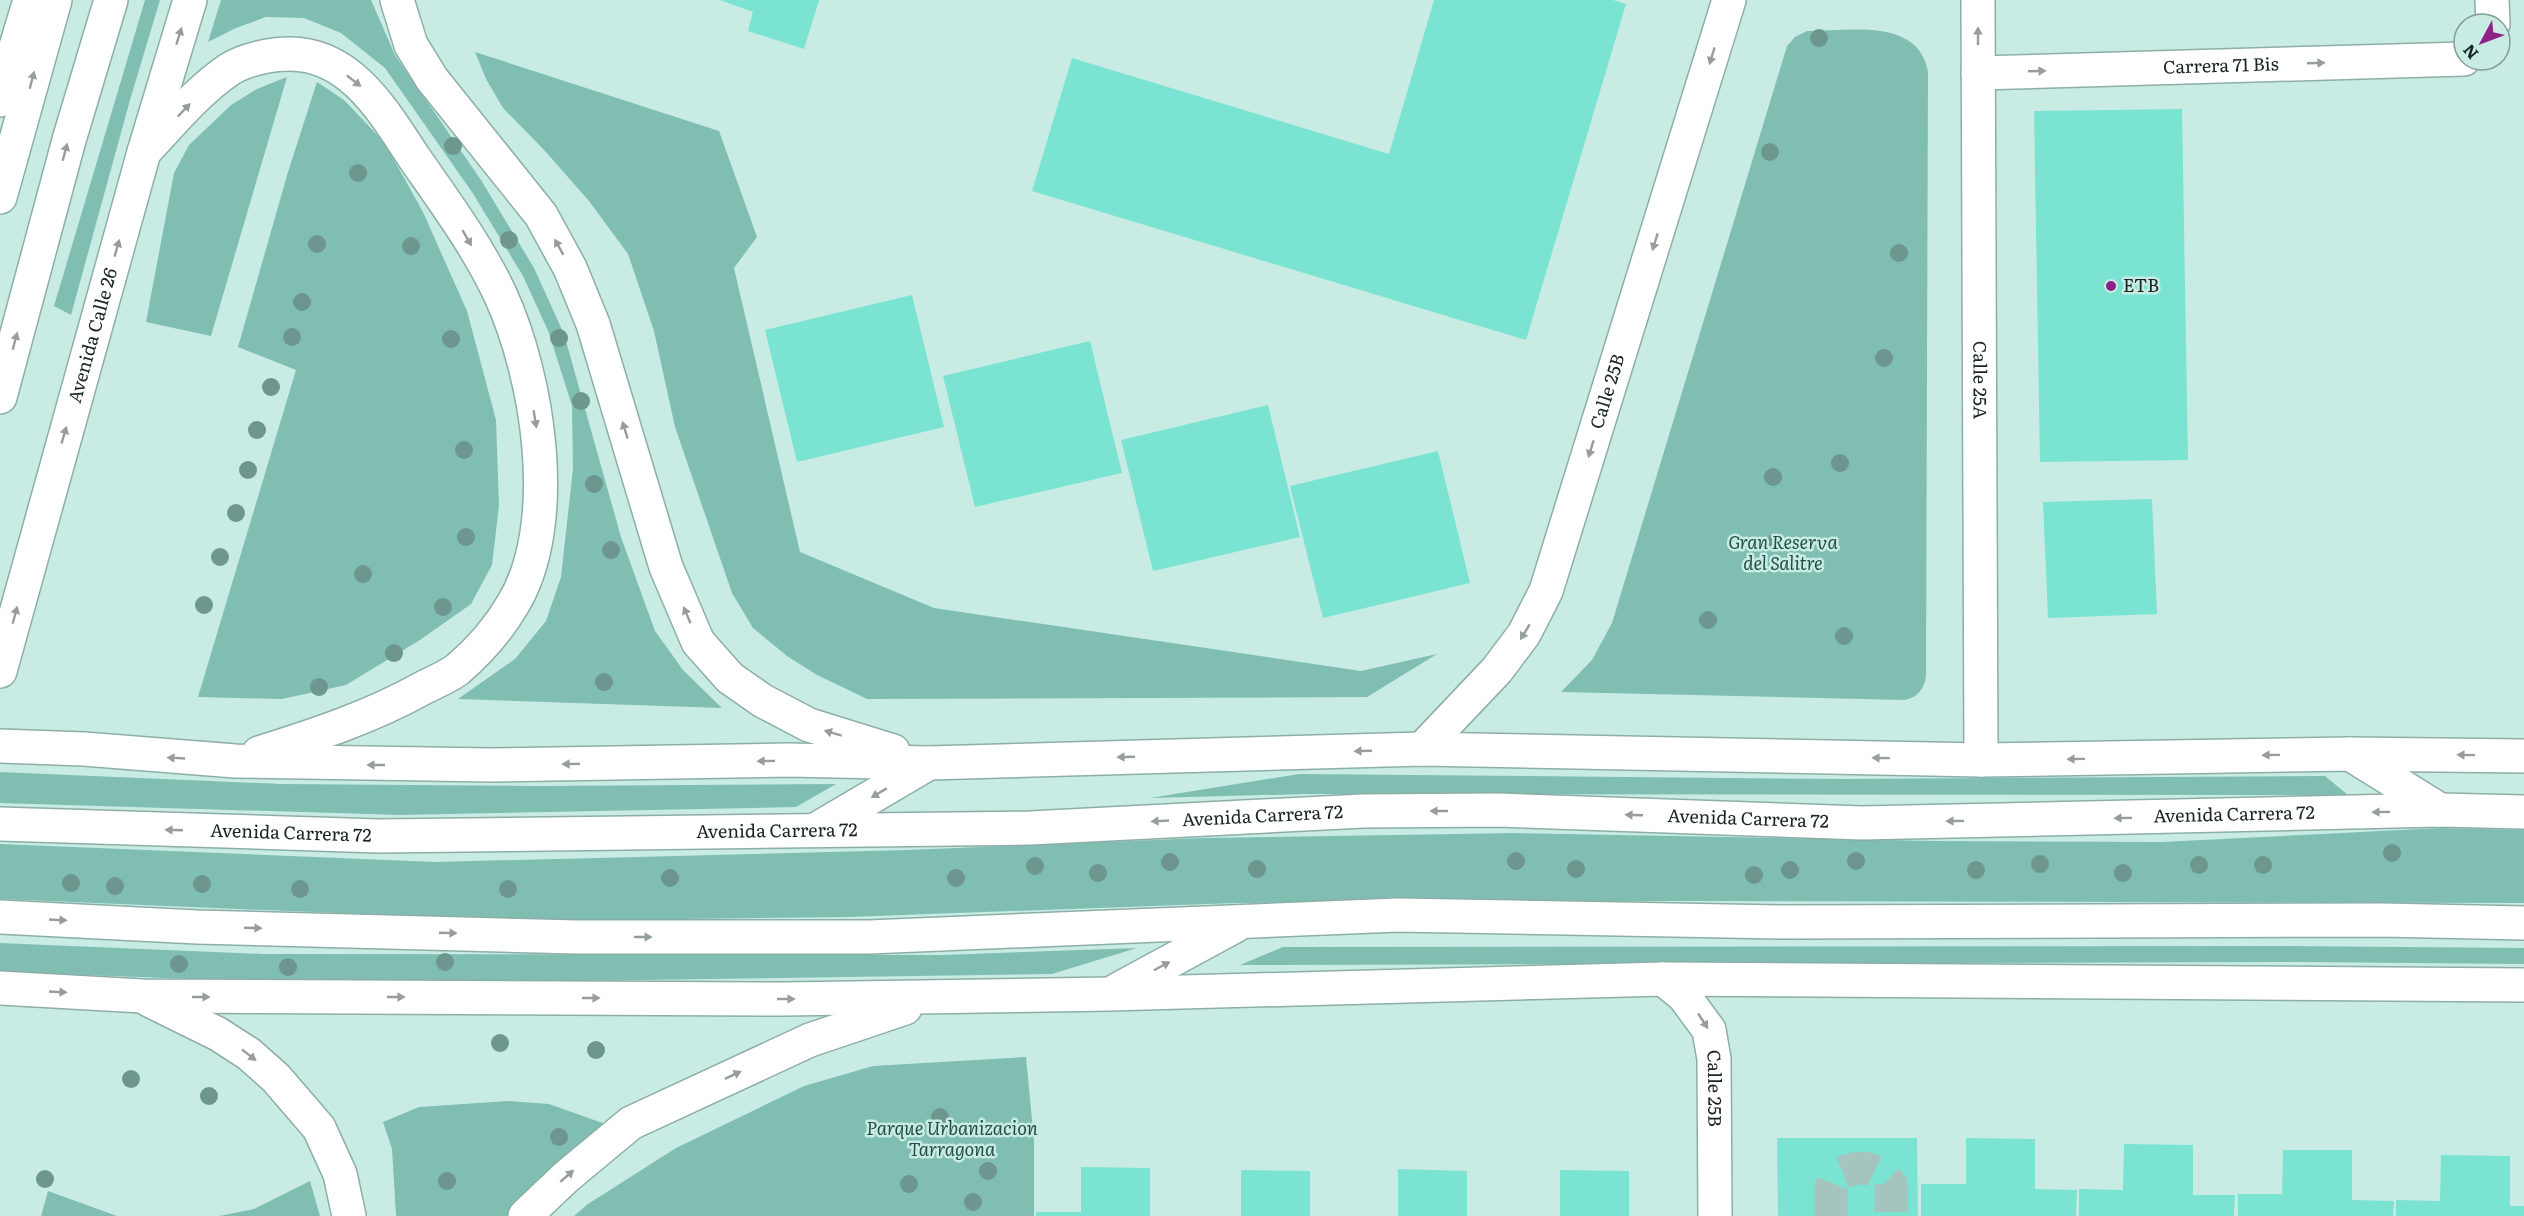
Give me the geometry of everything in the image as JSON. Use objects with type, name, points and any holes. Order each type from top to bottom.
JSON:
[{"type":"main road","points":[[0,100],[30,0]]},
{"type":"main road","points":[[0,197],[55,0]]},
{"type":"main road","points":[[0,397],[69,140],[111,0]]},
{"type":"main road","name":"Avenida Calle 26","points":[[0,671],[144,152],[190,0]]},
{"type":"main road","points":[[397,0],[411,45],[432,80],[541,214],[570,268],[593,324],[666,567],[698,642],[730,678],[764,701],[803,722],[929,763]]},
{"type":"main road","name":"Calle 25B","points":[[1422,749],[1497,670],[1524,634],[1546,591],[1729,0]]},
{"type":"main road","name":"Calle 25A","points":[[1978,0],[1981,760]]},
{"type":"main road","points":[[144,152],[190,104],[232,68],[262,57],[292,54],[331,62],[367,91],[456,219],[500,295],[522,358],[540,452],[539,512],[531,562],[514,603],[487,640],[456,670],[389,707],[316,735],[235,761]]},
{"type":"main road","name":"Carrera 71 Bis","points":[[1978,73],[2452,59]]},
{"type":"main road","points":[[0,746],[235,761],[468,765],[789,760],[929,763],[1422,749],[1981,760],[2349,754],[2524,756]]},
{"type":"main road","points":[[2349,754],[2440,810]]},
{"type":"main road","points":[[816,830],[929,763]]},
{"type":"main road","name":"Avenida Carrera 72","points":[[0,824],[380,836],[1030,828],[1363,811],[1498,810],[1862,823],[2440,810],[2524,812]]},
{"type":"main road","points":[[0,917],[197,927],[577,937],[869,937],[1398,915],[1783,922],[2383,920],[2524,923]]},
{"type":"main road","points":[[1110,994],[1242,922]]},
{"type":"main road","points":[[0,988],[142,996],[784,999],[1110,994],[1663,979],[2524,985]]},
{"type":"main road","name":"Calle 25B","points":[[1663,979],[1684,996],[1708,1030],[1714,1059],[1715,1216]]},
{"type":"main road","points":[[142,996],[218,1034],[249,1054],[276,1078],[319,1128],[340,1174],[349,1216]]},
{"type":"main road","points":[[525,1216],[566,1176],[631,1122],[810,1040],[869,1018],[945,997]]},
{"type":"green space","points":[[145,0],[160,0],[71,315],[54,306]]},
{"type":"green space","points":[[221,0],[371,0],[395,55],[481,180],[534,268],[564,334],[621,537],[655,631],[683,670],[722,708],[458,699],[515,659],[546,621],[561,577],[573,469],[572,406],[549,333],[523,276],[472,192],[385,68],[341,33],[304,18],[266,17],[208,42]]},
{"type":"green space","name":"Gran Reserva del Salitre","points":[[1861,29],[1897,35],[1911,42],[1922,54],[1928,72],[1926,675],[1924,684],[1917,694],[1905,700],[1561,692],[1592,660],[1612,623],[1787,46],[1795,37],[1807,31]]},
{"type":"green space","points":[[475,52],[719,131],[757,237],[734,268],[800,552],[934,608],[1361,671],[1437,654],[1367,697],[867,699],[817,675],[787,656],[753,628],[732,593],[675,427],[654,331],[628,254],[589,201],[503,108],[486,79]]},
{"type":"green space","points":[[287,77],[211,336],[146,322],[174,173],[189,145],[231,105],[257,89]]},
{"type":"green space","points":[[317,82],[344,100],[384,142],[423,212],[467,311],[496,420],[499,506],[492,565],[471,604],[420,640],[346,685],[282,699],[198,697],[296,370],[238,347],[288,172]]},
{"type":"green space","points":[[0,772],[281,784],[540,786],[836,784],[796,807],[400,815],[0,803]]},
{"type":"green space","points":[[1299,774],[1846,779],[2325,776],[2348,795],[1306,794],[1150,798]]},
{"type":"green space","points":[[2441,828],[2524,830],[2524,903],[1674,901],[1235,903],[848,917],[530,921],[0,899],[0,844],[435,862],[907,850],[1203,838],[1517,833],[1936,841],[2162,842]]},
{"type":"green space","points":[[0,943],[264,954],[943,955],[1137,948],[1052,974],[571,981],[275,982],[0,972]]},
{"type":"green space","points":[[2277,946],[2524,948],[2524,964],[2301,962],[1240,965],[1283,947]]},
{"type":"green space","name":"Parque Urbanizacion Tarragona","points":[[1026,1057],[1034,1141],[1034,1216],[574,1216],[588,1204],[676,1148],[804,1086],[873,1066]]},
{"type":"green space","points":[[508,1101],[549,1104],[608,1125],[509,1216],[396,1216],[392,1149],[383,1122],[419,1107]]},
{"type":"green space","points":[[310,1181],[320,1216],[219,1216],[254,1209]]},
{"type":"green space","points":[[48,1191],[117,1216],[41,1216]]},
{"type":"building","points":[[720,0],[819,0],[804,49],[748,31],[753,12]]},
{"type":"building","points":[[1434,0],[1613,0],[1626,4],[1526,340],[1032,191],[1072,58],[1389,154]]},
{"type":"building","name":"ETB","points":[[2182,109],[2188,460],[2040,462],[2034,111]]},
{"type":"building","points":[[912,295],[944,427],[797,462],[765,330]]},
{"type":"building","points":[[1090,341],[1122,473],[975,507],[943,376]]},
{"type":"building","points":[[1268,405],[1300,537],[1153,571],[1121,440]]},
{"type":"building","points":[[1438,451],[1470,583],[1323,618],[1290,486]]},
{"type":"building","points":[[2152,499],[2157,614],[2048,618],[2043,502]]},
{"type":"building","points":[[1777,1138],[1917,1138],[1918,1216],[1778,1216]]},
{"type":"building","points":[[1966,1138],[2035,1139],[2035,1189],[2077,1190],[2076,1216],[1921,1216],[1921,1184],[1966,1184]]},
{"type":"building","points":[[2124,1144],[2193,1145],[2193,1195],[2235,1195],[2234,1216],[2079,1216],[2079,1189],[2123,1190]]},
{"type":"building","points":[[2283,1150],[2352,1150],[2352,1200],[2394,1201],[2393,1216],[2238,1216],[2238,1194],[2282,1194]]},
{"type":"building","points":[[2441,1155],[2510,1156],[2510,1206],[2524,1206],[2524,1216],[2396,1216],[2396,1200],[2440,1201]]},
{"type":"building","points":[[1081,1167],[1150,1168],[1150,1216],[1036,1216],[1036,1212],[1081,1212]]},
{"type":"building","points":[[1398,1169],[1467,1171],[1467,1216],[1398,1216]]},
{"type":"building","points":[[1241,1170],[1310,1171],[1310,1216],[1241,1216]]},
{"type":"building","points":[[1560,1170],[1629,1171],[1629,1216],[1560,1216]]},
{"type":"tunnel","points":[[1831,1216],[1831,1188],[1836,1175],[1859,1168],[1872,1170],[1891,1184],[1891,1216]]},
{"type":"place","name":"ETB","points":[[2111,286]]}]
